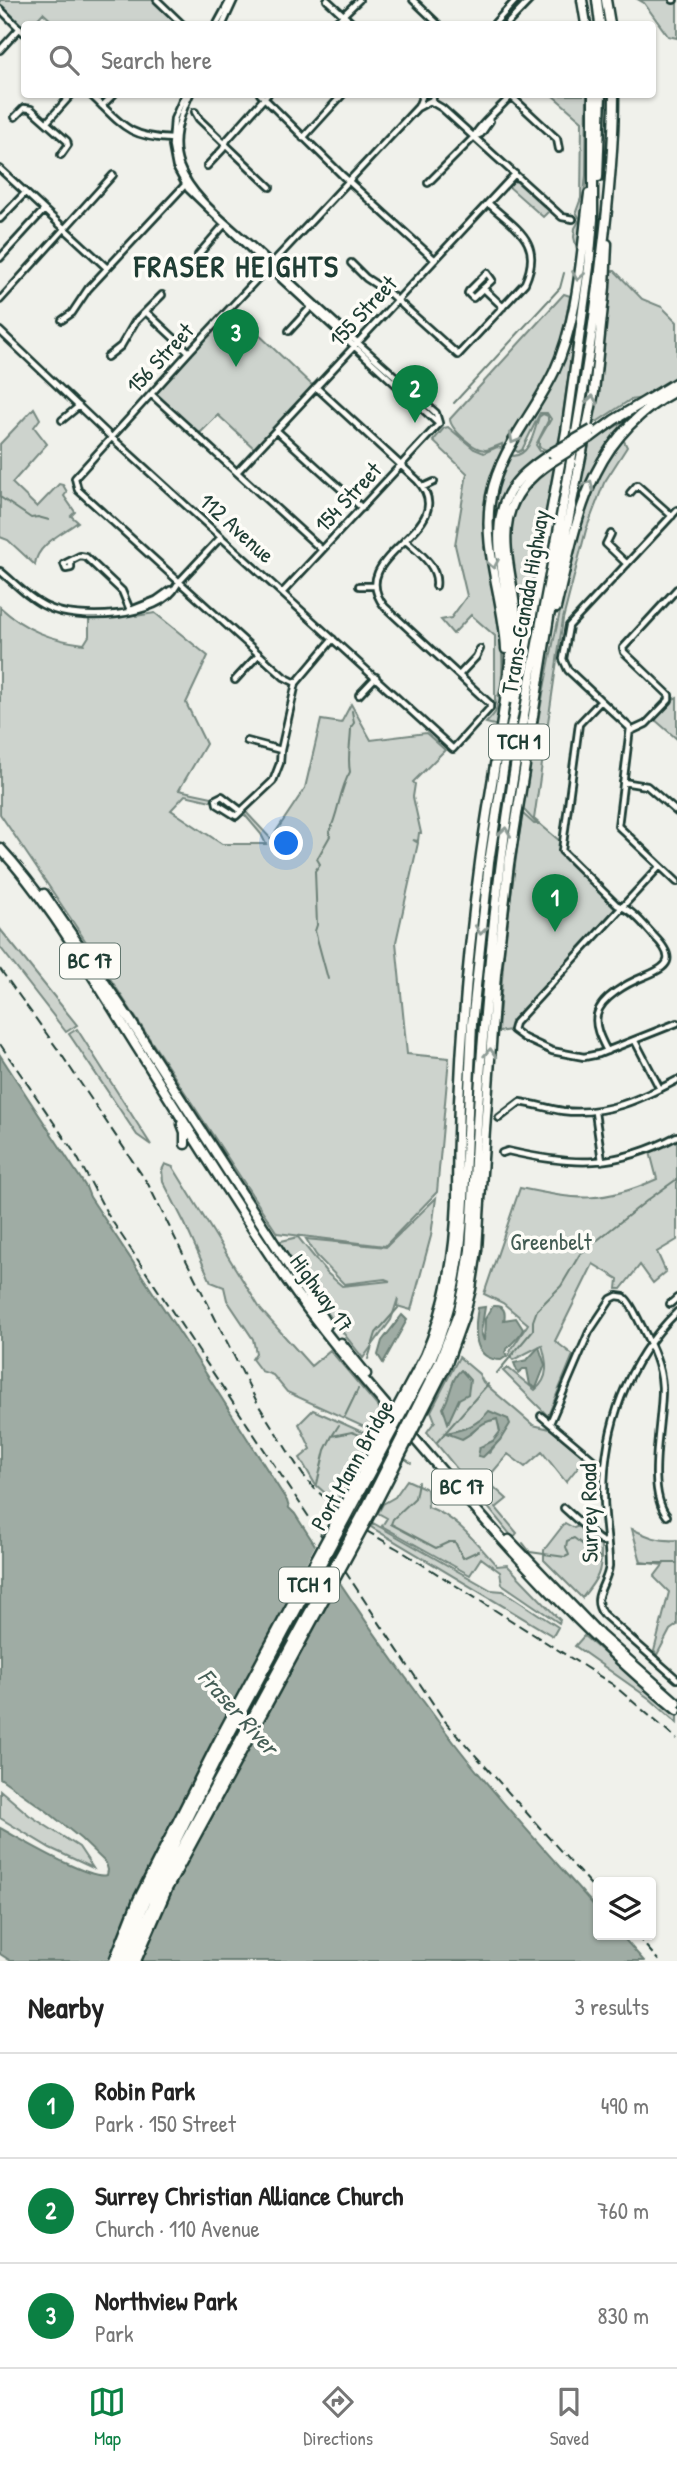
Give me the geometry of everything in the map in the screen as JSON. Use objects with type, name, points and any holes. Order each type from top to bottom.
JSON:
[{"type":"highway","points":[[582,0],[586,21]]},
{"type":"highway","points":[[594,0],[598,21]]},
{"type":"highway","points":[[606,0],[610,21]]},
{"type":"highway","name":"Trans-Canada Highway","points":[[468,1200],[468,1075],[476,972],[504,765],[566,432],[580,335],[593,219],[593,98]]},
{"type":"highway","points":[[603,98],[609,196]]},
{"type":"highway","points":[[593,219],[600,160],[603,98]]},
{"type":"highway","name":"Trans-Canada Highway","points":[[468,1200],[482,1025],[500,863],[520,736],[591,350],[609,196],[614,98]]},
{"type":"highway","points":[[504,706],[506,641],[490,550],[491,496],[501,463],[547,386],[559,358],[574,302],[594,160]]},
{"type":"highway","points":[[114,1961],[138,1900],[221,1736],[425,1356],[443,1310],[454,1250],[468,1200],[509,864],[536,693],[594,392],[608,254],[606,227]]},
{"type":"highway","points":[[136,1961],[168,1887],[373,1509],[446,1366],[471,1289],[477,1250],[468,1200],[459,1075],[467,971],[480,861],[504,706],[512,630],[500,547],[499,521],[504,502],[525,472],[677,382]]},
{"type":"highway","points":[[536,693],[578,514],[590,482],[609,450],[626,429],[653,405],[677,390]]},
{"type":"highway","points":[[504,765],[517,631],[507,555],[509,510],[518,491],[552,457]]},
{"type":"highway","name":"Highway 17","points":[[0,840],[54,907],[334,1335],[543,1577],[600,1635],[677,1703]]},
{"type":"highway","name":"Highway 17","points":[[0,848],[52,915],[312,1315],[539,1582],[596,1639],[677,1710]]},
{"type":"highway","points":[[126,1014],[152,1062],[195,1129],[195,1138]]},
{"type":"highway","points":[[150,1067],[184,1127],[185,1144]]},
{"type":"highway","points":[[185,1144],[195,1138],[201,1138],[259,1229],[275,1247]]},
{"type":"highway","points":[[185,1144],[198,1150],[237,1203]]},
{"type":"highway","name":"Port Mann Bridge","points":[[121,1961],[145,1903],[227,1739],[432,1359],[450,1312],[456,1286],[468,1200]]},
{"type":"highway","name":"Port Mann Bridge","points":[[129,1961],[162,1884],[348,1542],[439,1363],[464,1287],[468,1200]]},
{"type":"street","points":[[157,0],[177,21]]},
{"type":"street","points":[[222,21],[232,0]]},
{"type":"street","points":[[327,0],[350,21]]},
{"type":"street","points":[[338,21],[359,0]]},
{"type":"street","points":[[413,0],[435,21]]},
{"type":"street","points":[[497,21],[516,0]]},
{"type":"street","points":[[510,21],[530,0]]},
{"type":"street","points":[[0,9],[21,30]]},
{"type":"street","points":[[0,50],[21,32]]},
{"type":"street","points":[[47,123],[69,98]]},
{"type":"street","points":[[94,98],[125,128],[138,135],[174,139]]},
{"type":"street","points":[[102,106],[110,98]]},
{"type":"street","points":[[185,98],[175,116],[174,139],[175,164],[187,184],[224,225],[356,344]]},
{"type":"street","points":[[207,166],[262,98]]},
{"type":"street","points":[[266,98],[303,138],[435,260]]},
{"type":"street","points":[[303,138],[339,98]]},
{"type":"street","name":"156 Street","points":[[417,108],[421,98]]},
{"type":"street","points":[[424,98],[442,108],[562,217],[573,219]]},
{"type":"street","name":"156 Street","points":[[178,583],[78,490],[75,480],[189,352],[417,108],[431,98]]},
{"type":"street","points":[[436,98],[442,108]]},
{"type":"street","points":[[428,183],[509,98]]},
{"type":"street","points":[[515,98],[557,139],[559,149]]},
{"type":"street","points":[[15,117],[24,108],[29,108],[66,141],[68,145],[61,155]]},
{"type":"street","points":[[195,112],[199,119],[270,187]]},
{"type":"street","points":[[0,169],[107,268]]},
{"type":"street","name":"155 Street","points":[[237,472],[514,174]]},
{"type":"street","points":[[0,300],[113,175]]},
{"type":"street","points":[[187,184],[270,266]]},
{"type":"street","points":[[62,320],[72,313],[88,289],[187,184]]},
{"type":"street","points":[[0,219],[25,192]]},
{"type":"street","points":[[351,263],[397,300],[458,358],[525,283],[531,271],[533,252],[527,240],[487,203]]},
{"type":"street","points":[[0,258],[44,210]]},
{"type":"street","points":[[224,225],[245,239]]},
{"type":"street","points":[[198,255],[224,225]]},
{"type":"street","points":[[487,273],[492,280],[483,288],[473,298],[468,293],[487,273]]},
{"type":"street","points":[[483,288],[503,307]]},
{"type":"street","points":[[107,357],[121,346],[133,325],[162,295]]},
{"type":"street","points":[[289,331],[313,305]]},
{"type":"street","points":[[146,312],[189,352]]},
{"type":"street","name":"112 Avenue","points":[[0,331],[111,437],[453,748],[490,706],[459,675]]},
{"type":"street","name":"154 Street","points":[[282,593],[439,424],[438,415],[356,344]]},
{"type":"street","points":[[316,387],[401,465],[423,487],[427,498],[423,520],[381,564],[376,575],[377,594],[384,607],[459,675],[480,649]]},
{"type":"street","points":[[151,394],[322,550]]},
{"type":"street","points":[[62,420],[79,406]]},
{"type":"street","points":[[275,430],[362,508]]},
{"type":"street","points":[[423,487],[434,482]]},
{"type":"street","points":[[630,493],[637,485],[672,516]]},
{"type":"street","points":[[677,510],[567,629],[564,665],[631,731],[618,826],[677,882]]},
{"type":"street","points":[[611,534],[606,544],[627,564]]},
{"type":"street","points":[[0,571],[34,600],[58,612],[94,617],[130,610],[156,600],[178,583],[221,537]]},
{"type":"street","points":[[405,540],[432,568],[437,578],[436,586]]},
{"type":"street","points":[[71,561],[80,556],[86,557],[122,591],[130,610]]},
{"type":"street","points":[[178,583],[284,677],[296,683]]},
{"type":"street","points":[[359,586],[376,586]]},
{"type":"street","points":[[631,731],[646,724],[669,700],[669,695],[623,648],[677,589]]},
{"type":"street","points":[[240,810],[222,796],[217,798],[216,803],[233,816],[238,814],[273,780],[280,764],[296,683],[333,639]]},
{"type":"street","points":[[235,680],[259,654]]},
{"type":"street","points":[[359,695],[376,677]]},
{"type":"street","points":[[601,701],[579,724],[562,851],[617,905],[627,908],[662,944],[668,958],[660,971],[634,981],[608,999],[599,1009],[596,1015],[597,1025],[607,1051]]},
{"type":"street","points":[[247,741],[281,750]]},
{"type":"street","points":[[623,782],[647,786],[677,812]]},
{"type":"street","points":[[660,866],[515,1023],[513,1030],[564,1055],[584,1057],[635,1041],[677,1023]]},
{"type":"street","points":[[635,1041],[660,1089]]},
{"type":"street","points":[[499,1118],[520,1102],[564,1111],[595,1112],[630,1102],[677,1080]]},
{"type":"street","points":[[595,1112],[602,1161]]},
{"type":"street","points":[[502,1153],[511,1152],[556,1161],[602,1161],[642,1152],[677,1136]]},
{"type":"street","points":[[550,1423],[589,1332],[611,1299],[624,1297],[650,1342],[660,1372],[662,1388],[657,1481],[660,1502],[667,1516]]},
{"type":"street","points":[[670,1304],[677,1298]]},
{"type":"street","name":"Surrey Road","points":[[677,1312],[650,1342],[630,1376],[619,1400],[608,1438],[604,1470],[608,1574],[598,1595],[597,1606],[677,1679]]},
{"type":"street","points":[[541,1416],[604,1470]]},
{"type":"street","points":[[564,1508],[597,1538],[607,1541]]},
{"type":"green space","points":[[0,0],[153,0],[174,21],[52,21],[43,13],[36,21],[21,21],[21,27],[0,5]]},
{"type":"green space","points":[[639,0],[671,0],[677,4],[677,38],[668,36]]},
{"type":"green space","points":[[555,98],[587,98],[586,175],[578,254],[574,237],[580,219],[576,212],[581,198],[582,121]]},
{"type":"green space","points":[[512,181],[517,182],[549,211],[543,217],[508,186]]},
{"type":"green space","points":[[610,271],[615,271],[642,299],[662,307],[677,322],[677,378],[644,398],[630,400],[592,425],[601,361]]},
{"type":"green space","points":[[564,294],[570,296],[555,357],[548,375],[507,440],[510,440],[497,465],[486,509],[488,552],[503,649],[498,726],[486,723],[497,707],[495,636],[471,615],[453,634],[441,620],[451,618],[467,596],[455,545],[467,473],[433,441],[448,427],[474,449],[484,453],[497,447],[502,448],[502,444],[486,450],[475,447],[458,433],[450,419]]},
{"type":"green space","points":[[578,306],[559,444],[546,450],[539,447],[539,440],[551,419],[547,413],[540,413],[522,450],[512,453],[536,411]]},
{"type":"green space","points":[[234,311],[313,386],[256,450],[218,415],[198,435],[156,394],[229,313]]},
{"type":"green space","points":[[34,408],[40,419],[34,427],[47,444],[12,483],[37,507],[59,484],[63,485],[67,492],[64,496],[75,512],[71,516],[78,522],[40,551],[35,565],[8,540],[0,537],[0,444]]},
{"type":"green space","points":[[543,414],[548,416],[536,445],[540,451],[547,452],[523,470],[508,490],[499,510],[495,532],[499,579],[509,631],[492,543],[492,514],[497,486],[512,453],[513,456],[519,455],[528,447],[539,417]]},
{"type":"green space","points":[[637,414],[608,446],[595,466],[582,493],[570,531],[588,443]]},
{"type":"green space","points":[[623,439],[627,447],[604,483],[586,530],[563,619],[534,819],[561,842],[562,855],[615,909],[512,1023],[510,1030],[498,1032],[505,940],[522,813],[537,824],[523,809],[551,655],[583,517],[599,477]]},
{"type":"green space","points":[[555,463],[520,653],[509,523],[521,492]]},
{"type":"green space","points":[[0,607],[39,633],[84,644],[89,636],[89,619],[155,613],[208,656],[186,703],[206,744],[179,790],[212,797],[211,801],[185,795],[171,810],[222,844],[266,844],[244,814],[246,812],[271,839],[305,788],[321,720],[341,723],[351,704],[371,740],[426,733],[445,750],[413,782],[413,797],[421,833],[418,841],[413,840],[418,843],[396,942],[407,1054],[449,1058],[437,1192],[385,1246],[277,1233],[0,814]]},
{"type":"green space","points":[[677,697],[677,739],[654,719]]},
{"type":"green space","points":[[0,929],[77,1025],[66,1032],[0,947]]},
{"type":"green space","points":[[77,1029],[151,1145],[137,1135],[69,1034]]},
{"type":"green space","name":"Greenbelt","points":[[677,1139],[677,1240],[657,1252],[666,1272],[653,1283],[640,1265],[621,1289],[617,1289],[618,1279],[593,1264],[555,1341],[573,1355],[548,1416],[503,1371],[508,1368],[535,1390],[543,1380],[546,1369],[542,1345],[513,1360],[509,1355],[511,1350],[528,1324],[503,1303],[484,1294],[520,1188],[574,1197],[621,1193],[657,1179],[650,1152]]},
{"type":"green space","points":[[165,1164],[173,1167],[261,1310],[311,1366],[330,1350],[384,1414],[375,1432],[287,1392],[273,1375],[261,1371],[252,1359],[256,1353],[253,1339],[227,1300],[224,1287],[211,1282],[163,1181],[162,1170]]},
{"type":"green space","points":[[436,1198],[431,1236],[411,1310],[397,1306],[398,1298],[391,1320],[363,1358],[308,1288],[277,1242],[298,1237],[327,1273],[342,1286],[390,1281],[385,1279],[344,1284],[316,1255],[306,1239],[386,1247]]},
{"type":"green space","points":[[459,1357],[479,1374],[483,1382],[533,1425],[550,1429],[585,1458],[566,1482],[542,1452],[525,1467],[508,1454],[486,1480],[507,1499],[496,1508],[517,1533],[513,1538],[427,1432],[435,1421],[431,1411]],"holes":[[[486,1416],[508,1419],[503,1433],[489,1453],[480,1448],[493,1441],[500,1432],[498,1419],[483,1422],[471,1434],[449,1432],[462,1432]]]},
{"type":"green space","points":[[313,1410],[371,1436],[336,1503],[315,1484],[300,1458],[311,1449],[299,1424]]},
{"type":"green space","points":[[407,1480],[427,1489],[428,1507],[457,1524],[497,1566],[507,1565],[560,1620],[559,1623],[502,1584],[500,1572],[481,1558],[470,1575],[382,1526],[387,1518],[378,1513],[383,1504],[395,1497]]},
{"type":"green space","points":[[373,1523],[491,1590],[503,1591],[558,1627],[553,1636],[371,1527]]},
{"type":"green space","points":[[565,1523],[574,1528],[579,1526],[601,1547],[598,1575],[582,1598],[544,1560],[544,1550]]},
{"type":"green space","points":[[632,1529],[659,1539],[677,1540],[677,1625],[670,1630],[657,1655],[654,1651],[669,1592],[654,1577],[663,1565],[641,1562]]},
{"type":"green space","points":[[584,1636],[677,1715],[677,1723],[650,1699],[575,1646]]},
{"type":"green space","points":[[0,1790],[29,1815],[79,1847],[93,1868],[50,1848],[0,1818]]},
{"type":"water","name":"Fraser River","points":[[0,1055],[193,1353],[289,1508],[385,1649],[480,1775],[593,1904],[593,1940],[625,1940],[644,1961],[11,1961],[0,1954],[0,1828],[86,1872],[107,1875],[108,1870],[106,1863],[81,1839],[0,1778]]},
{"type":"water","points":[[493,1306],[503,1310],[504,1320],[516,1318],[523,1329],[505,1352],[507,1356],[501,1360],[485,1355],[477,1342],[478,1308],[485,1307],[481,1332],[484,1341],[485,1319]]},
{"type":"water","points":[[402,1315],[407,1320],[383,1363],[378,1355],[382,1341]]},
{"type":"water","points":[[539,1347],[545,1365],[536,1388],[530,1385],[527,1369],[518,1373],[514,1363],[527,1360]]},
{"type":"water","points":[[461,1370],[470,1380],[468,1394],[459,1399],[448,1423],[443,1408]]},
{"type":"water","points":[[489,1411],[508,1419],[510,1424],[500,1440],[483,1457],[478,1456],[480,1447],[493,1441],[500,1432],[497,1419],[481,1425],[462,1439],[446,1433],[469,1427]]},
{"type":"pier","points":[[317,1542],[341,1579],[171,1889],[139,1961],[109,1961],[125,1917],[165,1832]]},
{"type":"waterway","points":[[454,403],[560,288],[564,273]]},
{"type":"waterway","points":[[0,497],[31,518],[49,520]]},
{"type":"waterway","points":[[484,547],[501,643],[502,663],[498,697]]},
{"type":"waterway","points":[[473,732],[494,710]]},
{"type":"waterway","points":[[328,979],[315,931],[315,871],[320,864],[317,859],[330,836],[343,786],[350,772],[351,727],[354,723],[352,711]]},
{"type":"waterway","points":[[459,748],[468,739]]},
{"type":"waterway","points":[[497,1373],[533,1330],[537,1310],[561,1286],[580,1254],[677,1179]]},
{"type":"waterway","points":[[368,1359],[376,1333],[398,1308]]},
{"type":"waterway","points":[[437,1442],[488,1384]]},
{"type":"waterway","points":[[345,1416],[358,1389]]},
{"type":"waterway","points":[[332,1436],[339,1425]]},
{"type":"waterway","points":[[317,1484],[325,1450],[332,1436],[352,1432],[375,1441]]},
{"type":"waterway","points":[[404,1458],[411,1463]]},
{"type":"waterway","points":[[418,1482],[415,1498],[391,1524],[436,1548],[455,1542],[463,1558],[478,1551]]},
{"type":"waterway","points":[[523,1543],[530,1552],[565,1557],[569,1555],[567,1541],[574,1538],[602,1559]]},
{"type":"waterway","points":[[640,1563],[677,1563]]},
{"type":"railway","points":[[0,969],[59,1051],[148,1184],[259,1406],[303,1475],[315,1489],[354,1524],[612,1684],[677,1739]]},
{"type":"railway","points":[[0,1044],[76,1155],[108,1215],[444,1720],[593,1887]]},
{"type":"railway","points":[[640,1940],[659,1961]]},
{"type":"place","name":"Northview Park","points":[[236,367]]},
{"type":"place","name":"Surrey Christian Alliance Church","points":[[415,423]]},
{"type":"place","name":"Robin Park","points":[[555,932]]},
{"type":"district","name":"FRASER HEIGHTS","points":[[237,267]]}]
